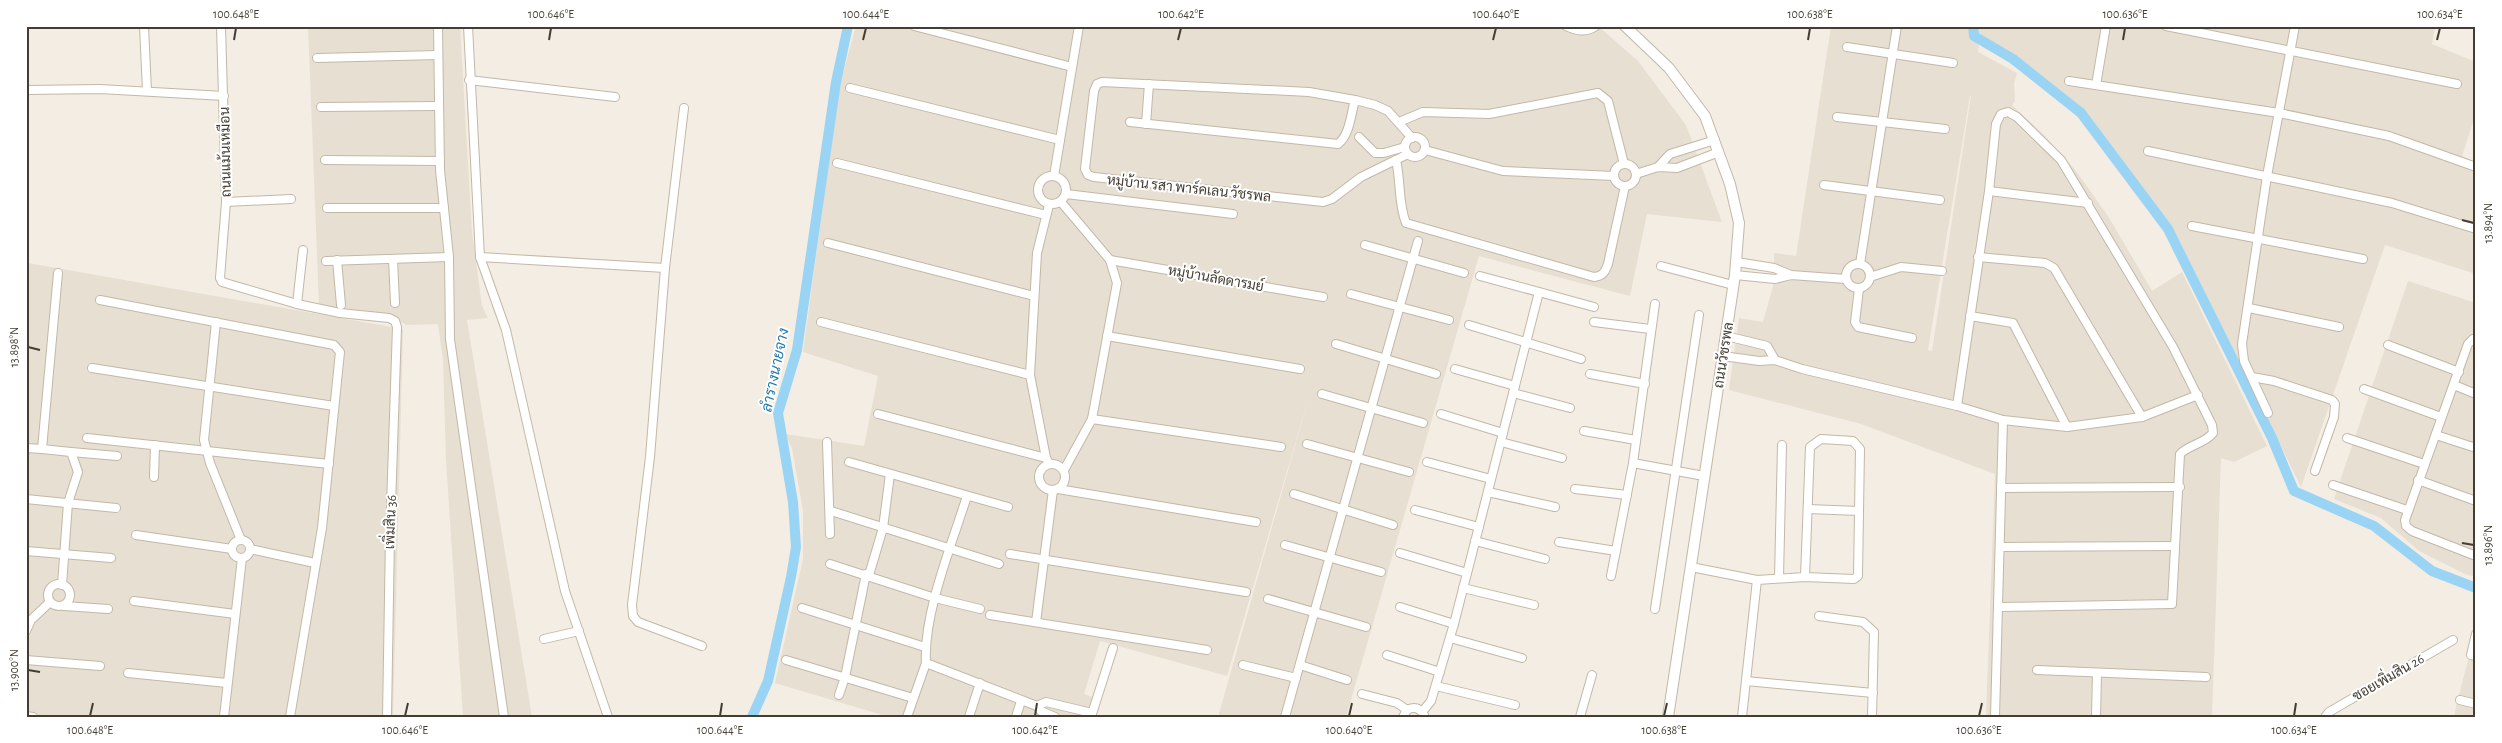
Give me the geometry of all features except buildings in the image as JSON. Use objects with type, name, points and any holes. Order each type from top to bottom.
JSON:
[{"type":"street","points":[[144,26],[147,91]]},
{"type":"street","name":"ถนนแม้นเหมือน","points":[[222,26],[226,202],[220,278],[227,284],[297,304]]},
{"type":"street","points":[[438,26],[440,161],[449,257],[450,338],[504,717]]},
{"type":"street","points":[[468,26],[469,80],[480,257],[506,330],[565,590],[608,717]]},
{"type":"street","points":[[914,26],[1072,67]]},
{"type":"street","points":[[1054,176],[1079,26]]},
{"type":"street","points":[[1566,26],[1578,31],[1590,30],[1596,26]]},
{"type":"street","points":[[1860,264],[1891,53],[1897,26]]},
{"type":"street","points":[[2096,85],[2106,26]]},
{"type":"street","points":[[2166,26],[2457,84]]},
{"type":"street","points":[[2268,412],[2242,353],[2266,176],[2295,26]]},
{"type":"street","name":"ถนนวัชรพล","points":[[1631,28],[1669,68],[1692,96],[1705,116],[1730,184],[1739,223],[1737,262],[1668,717]]},
{"type":"street","points":[[1847,47],[1953,63]]},
{"type":"street","points":[[317,58],[438,55]]},
{"type":"street","points":[[469,80],[615,97]]},
{"type":"street","points":[[2069,81],[2279,113],[2389,136],[2476,167]]},
{"type":"street","name":"หมู่บ้าน รสา พาร์คเลน วัชรพล","points":[[1406,150],[1396,160],[1361,178],[1332,199],[1322,202],[1088,175],[1085,169],[1094,91],[1097,84],[1102,82],[1309,92],[1355,100],[1375,105],[1388,111],[1412,138],[1422,140],[1425,150]]},
{"type":"street","points":[[1146,124],[1150,84]]},
{"type":"street","points":[[850,88],[1060,140]]},
{"type":"street","points":[[26,90],[147,91],[224,96]]},
{"type":"street","points":[[1399,122],[1423,112],[1488,114],[1598,93],[1608,101],[1624,164]]},
{"type":"street","points":[[1130,122],[1338,144],[1343,140],[1355,100]]},
{"type":"street","points":[[321,107],[439,106]]},
{"type":"street","points":[[684,108],[665,268],[650,457],[632,605],[633,616],[638,622],[702,646]]},
{"type":"street","points":[[1957,406],[1989,191],[1996,124],[2001,114],[2008,112],[2017,118],[2061,160],[2173,347],[2212,425],[2213,433],[2207,440],[2186,449],[2180,454],[2180,487],[2172,604],[1998,607]]},
{"type":"street","points":[[1837,117],[1945,129]]},
{"type":"street","points":[[1359,137],[1375,153],[1406,150],[1417,157],[1425,150],[1503,171],[1614,176]]},
{"type":"street","points":[[1406,150],[1412,138]]},
{"type":"street","points":[[1658,167],[1670,154],[1715,140]]},
{"type":"street","points":[[2148,151],[2392,203],[2476,229]]},
{"type":"street","points":[[1636,174],[1658,167],[1678,168],[1719,152]]},
{"type":"street","points":[[325,160],[440,161]]},
{"type":"street","points":[[1396,160],[1400,177],[1403,214],[1406,223],[1594,277],[1600,276],[1605,272],[1608,264],[1625,186]]},
{"type":"street","points":[[837,163],[1046,215]]},
{"type":"street","points":[[1614,176],[1619,184],[1625,186],[1634,183],[1636,174],[1630,166],[1624,164]]},
{"type":"street","points":[[1614,176],[1616,170],[1624,164]]},
{"type":"street","points":[[1054,176],[1061,178],[1065,184],[1066,194],[1061,202],[1049,204],[1039,196],[1039,186],[1042,180],[1054,176]]},
{"type":"street","points":[[1824,185],[1940,200]]},
{"type":"street","points":[[1989,191],[2088,203]]},
{"type":"street","points":[[1066,194],[1233,214]]},
{"type":"street","points":[[226,202],[291,199]]},
{"type":"street","points":[[1036,622],[1042,560],[1055,490],[1063,485],[1064,470],[1092,419],[1117,283],[1110,260],[1061,202]]},
{"type":"street","points":[[1049,204],[1037,254],[1030,375],[1048,460],[1042,468],[1040,476],[1044,487],[1256,522]]},
{"type":"street","points":[[327,208],[444,208]]},
{"type":"street","points":[[2192,226],[2363,259]]},
{"type":"street","points":[[1285,717],[1418,242]]},
{"type":"street","points":[[828,243],[1034,296]]},
{"type":"street","points":[[1365,245],[1412,260],[1464,273]]},
{"type":"street","points":[[297,304],[303,250]]},
{"type":"street","points":[[1978,256],[2045,262],[2054,268],[2142,417]]},
{"type":"street","points":[[326,261],[449,257]]},
{"type":"street","points":[[480,257],[665,268]]},
{"type":"street","points":[[393,259],[395,303]]},
{"type":"street","points":[[337,260],[341,305]]},
{"type":"street","name":"หมู่บ้านลัดดารมย์","points":[[1110,260],[1323,297]]},
{"type":"street","points":[[1737,262],[1774,268],[1791,275]]},
{"type":"street","points":[[1860,264],[1868,268],[1870,277],[1868,283],[1859,289],[1850,286],[1846,279],[1847,271],[1852,265],[1860,264]]},
{"type":"street","points":[[1661,266],[1734,280],[1774,279],[1791,275],[1846,279]]},
{"type":"street","points":[[1870,277],[1902,267],[1942,270]]},
{"type":"street","points":[[42,449],[58,273]]},
{"type":"street","points":[[1480,276],[1594,307]]},
{"type":"street","points":[[1859,289],[1856,322],[1858,327],[1912,338]]},
{"type":"street","points":[[1362,694],[1397,703],[1405,713],[1413,708],[1423,714],[1431,702],[1454,624],[1539,292]]},
{"type":"street","points":[[1351,294],[1449,320]]},
{"type":"street","points":[[100,300],[334,345],[340,352],[322,528],[290,717]]},
{"type":"street","name":"เพิ่มสิน 36","points":[[297,304],[340,313],[389,318],[395,321],[397,326],[389,555],[387,717]]},
{"type":"street","points":[[1611,576],[1636,440],[1655,304]]},
{"type":"street","points":[[2249,308],[2339,327]]},
{"type":"street","points":[[1655,609],[1699,315]]},
{"type":"street","points":[[1970,316],[2013,323],[2067,427]]},
{"type":"street","points":[[216,322],[204,440],[241,540]]},
{"type":"street","points":[[821,322],[1030,375]]},
{"type":"street","points":[[1594,322],[1650,329]]},
{"type":"street","points":[[1469,325],[1581,360]]},
{"type":"street","points":[[1108,336],[1300,369]]},
{"type":"street","points":[[1726,336],[1767,346],[1775,360]]},
{"type":"street","points":[[2476,339],[2473,339],[2468,344],[2441,417],[2436,436],[2407,510],[2406,526],[2476,556]]},
{"type":"street","points":[[1336,344],[1385,357],[1436,374]]},
{"type":"street","points":[[2388,345],[2459,372]]},
{"type":"street","points":[[1723,356],[1759,362],[1775,360],[1847,381],[1957,406],[2003,420],[2067,427],[2142,417],[2198,395]]},
{"type":"street","points":[[92,368],[334,406]]},
{"type":"street","points":[[1455,369],[1570,408]]},
{"type":"street","points":[[1590,374],[1645,384]]},
{"type":"street","points":[[2252,377],[2274,380],[2332,400],[2335,404],[2334,417],[2315,471]]},
{"type":"street","points":[[2454,385],[2476,394]]},
{"type":"street","points":[[2364,389],[2441,417]]},
{"type":"street","points":[[1322,394],[1423,423]]},
{"type":"street","points":[[878,414],[1048,460],[1064,470]]},
{"type":"street","points":[[1441,414],[1503,432]]},
{"type":"street","points":[[1092,419],[1281,448]]},
{"type":"street","points":[[1995,717],[2003,420]]},
{"type":"street","points":[[1584,432],[1636,440]]},
{"type":"street","points":[[2436,436],[2476,448]]},
{"type":"street","points":[[87,438],[329,464]]},
{"type":"street","points":[[2347,438],[2424,464]]},
{"type":"street","points":[[1691,567],[1757,580],[1805,577],[1848,580],[1858,576],[1860,449],[1852,441],[1821,440],[1810,446],[1805,577]]},
{"type":"street","points":[[827,442],[831,512],[830,534]]},
{"type":"street","points":[[1501,442],[1562,458]]},
{"type":"street","points":[[1307,444],[1409,472]]},
{"type":"street","points":[[154,477],[155,445]]},
{"type":"street","points":[[1779,578],[1782,445]]},
{"type":"street","points":[[26,448],[117,456]]},
{"type":"street","points":[[62,585],[68,503],[78,472],[71,452]]},
{"type":"street","points":[[849,462],[1008,507]]},
{"type":"street","points":[[1427,462],[1491,479]]},
{"type":"street","points":[[1632,463],[1704,476]]},
{"type":"street","points":[[839,695],[845,677],[868,575],[883,528],[890,474]]},
{"type":"street","points":[[2418,480],[2476,501]]},
{"type":"street","points":[[2333,485],[2407,510]]},
{"type":"street","points":[[2002,488],[2180,487]]},
{"type":"street","points":[[1575,489],[1627,494]]},
{"type":"street","points":[[1488,492],[1555,507]]},
{"type":"street","points":[[1294,494],[1393,525]]},
{"type":"street","points":[[907,717],[926,664],[925,648],[935,598],[967,496]]},
{"type":"street","points":[[26,499],[116,508]]},
{"type":"street","points":[[1808,509],[1859,511]]},
{"type":"street","points":[[1414,510],[1479,527]]},
{"type":"street","points":[[831,512],[999,564]]},
{"type":"street","points":[[136,535],[232,549]]},
{"type":"street","points":[[241,540],[248,542],[250,549],[248,555],[242,558],[235,556],[232,549],[234,543],[241,540]]},
{"type":"street","points":[[1475,541],[1545,559]]},
{"type":"street","points":[[1559,542],[1616,551]]},
{"type":"street","points":[[1284,545],[1380,572]]},
{"type":"street","points":[[2000,547],[2175,546]]},
{"type":"street","points":[[250,549],[315,563]]},
{"type":"street","points":[[26,551],[112,558]]},
{"type":"street","points":[[1400,553],[1467,573]]},
{"type":"street","points":[[1010,554],[1246,592]]},
{"type":"street","points":[[224,717],[242,558]]},
{"type":"street","points":[[830,564],[935,598],[980,609]]},
{"type":"street","points":[[1742,717],[1757,580]]},
{"type":"street","points":[[50,602],[49,591],[54,585],[62,585],[68,589],[71,596],[64,606]]},
{"type":"street","points":[[1463,588],[1534,605]]},
{"type":"street","points":[[1268,599],[1366,627]]},
{"type":"street","points":[[134,601],[235,614]]},
{"type":"street","points":[[50,602],[56,606],[108,609]]},
{"type":"street","points":[[26,631],[31,620],[50,602]]},
{"type":"street","points":[[1400,607],[1454,624]]},
{"type":"street","points":[[802,608],[925,648]]},
{"type":"street","points":[[990,614],[1207,650]]},
{"type":"street","points":[[1819,616],[1864,622],[1874,632],[1872,717]]},
{"type":"street","points":[[544,639],[579,631]]},
{"type":"street","points":[[2476,634],[2471,655],[2476,656]]},
{"type":"street","points":[[1450,638],[1522,658]]},
{"type":"street","name":"ซอยเพิ่มสิน 26","points":[[2325,717],[2328,712],[2453,640]]},
{"type":"street","points":[[1037,706],[1046,702],[1092,715],[1112,648]]},
{"type":"street","points":[[1386,655],[1440,672]]},
{"type":"street","points":[[26,660],[100,666]]},
{"type":"street","points":[[786,660],[913,698]]},
{"type":"street","points":[[926,664],[1037,706],[1041,711],[1055,717]]},
{"type":"street","points":[[1243,665],[1296,678]]},
{"type":"street","points":[[1300,665],[1347,680]]},
{"type":"street","points":[[2037,670],[2206,677]]},
{"type":"street","points":[[128,673],[227,683]]},
{"type":"street","points":[[2096,717],[2097,673]]},
{"type":"street","points":[[1580,717],[1592,675]]},
{"type":"street","points":[[1746,681],[1873,692]]},
{"type":"street","points":[[968,717],[980,683]]},
{"type":"street","points":[[1436,686],[1515,705]]},
{"type":"street","points":[[1016,717],[1020,700]]},
{"type":"street","points":[[2460,700],[2476,704]]},
{"type":"street","points":[[26,716],[33,717]]},
{"type":"shaded area","points":[[308,26],[460,26],[472,232],[482,306],[488,318],[467,320],[532,717],[463,717],[446,460],[443,360],[438,324],[407,325],[399,321],[319,306]]},
{"type":"shaded area","points":[[856,26],[1598,26],[1638,61],[1686,125],[1722,222],[1647,214],[1630,296],[1479,256],[1346,717],[1218,717],[1312,386],[1227,676],[1100,641],[1084,694],[1092,697],[1086,717],[889,717],[775,683],[803,559],[803,511],[792,448],[785,434],[864,446],[878,376],[803,352],[839,87]]},
{"type":"shaded area","points":[[1831,26],[2435,26],[2432,44],[2476,62],[2476,113],[2462,156],[2476,162],[2476,274],[2385,245],[2301,487],[2177,236],[2074,101],[1980,34],[1978,52],[2017,73],[2014,84],[2015,101],[2012,105],[2045,136],[2076,171],[2108,216],[2152,291],[2182,272],[2267,446],[2234,462],[2221,458],[2212,717],[1986,717],[1995,474],[1861,424],[1729,390],[1739,318],[1763,322],[1775,279],[1774,253],[1796,256]],"holes":[[[1971,96],[1932,351],[1928,350]]]},
{"type":"shaded area","points":[[28,263],[403,329],[393,717],[26,717],[26,319]]},
{"type":"shaded area","points":[[2408,281],[2476,303],[2476,577],[2465,574],[2419,551],[2381,518],[2334,499]]},
{"type":"shaded area","points":[[2476,629],[2476,717],[2454,717],[2456,707]]},
{"type":"waterway","name":"ลำรางนายจาง","points":[[752,717],[768,681],[796,547],[793,502],[778,413],[797,350],[836,82],[848,26]]},
{"type":"waterway","points":[[1973,26],[1974,36],[2013,59],[2081,113],[2168,229],[2272,438],[2294,491],[2374,526],[2432,571],[2476,588]]}]
